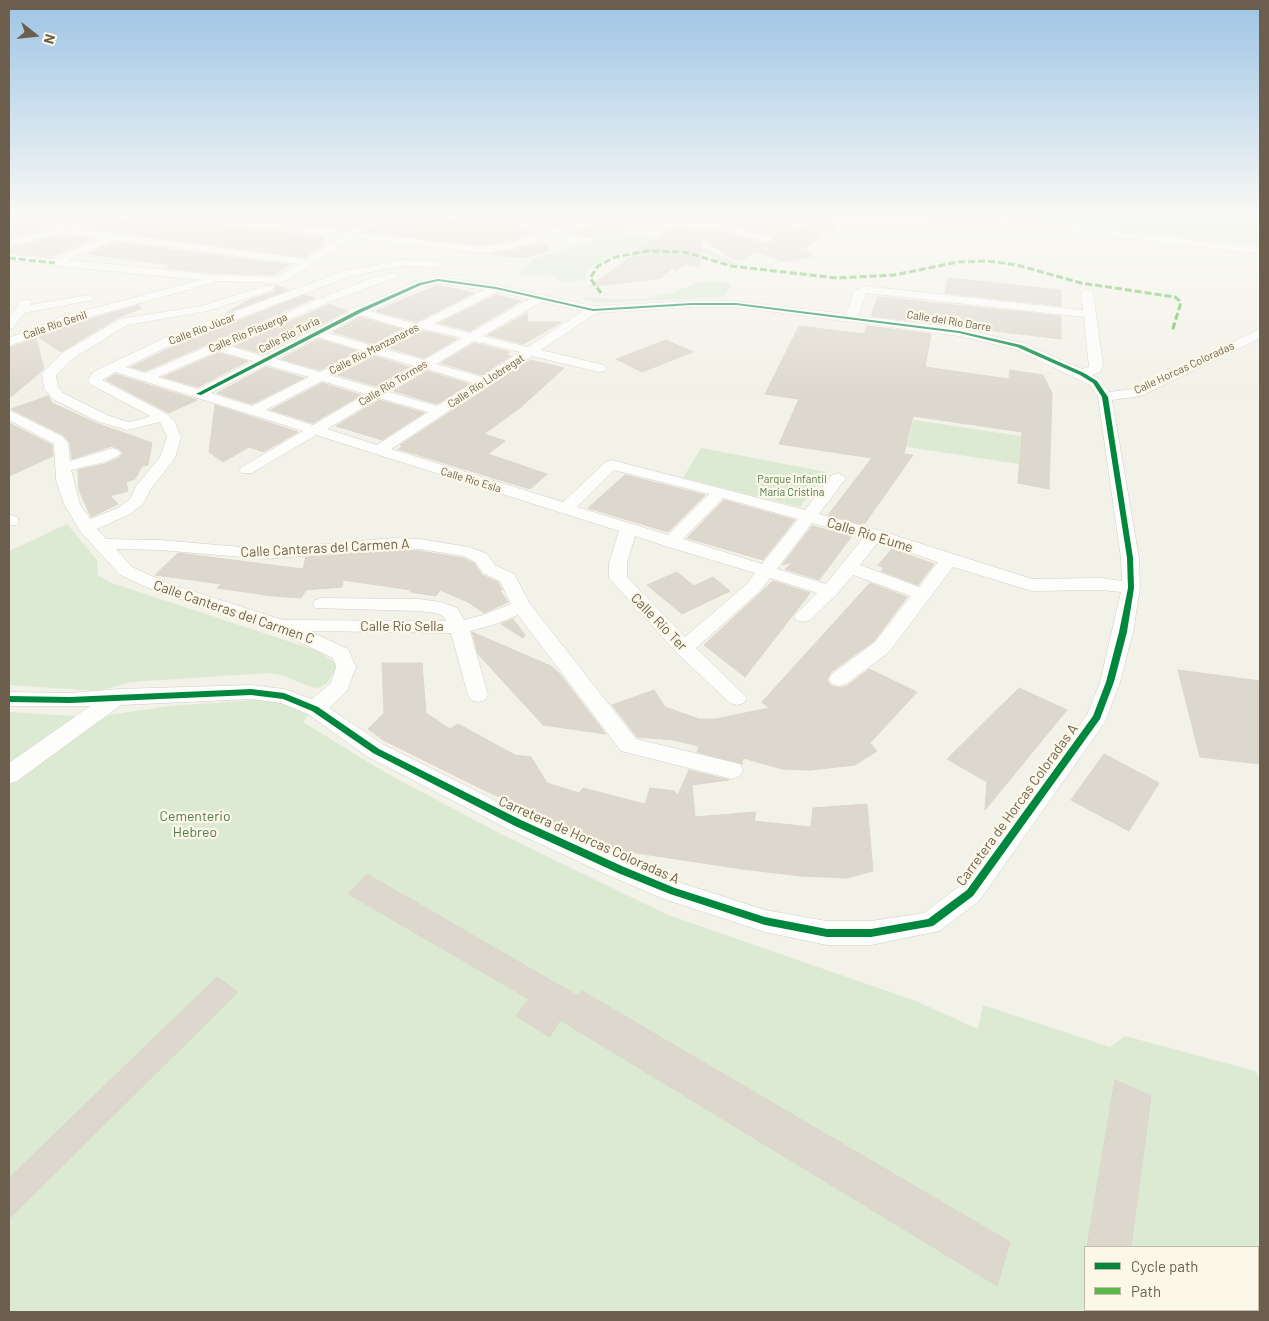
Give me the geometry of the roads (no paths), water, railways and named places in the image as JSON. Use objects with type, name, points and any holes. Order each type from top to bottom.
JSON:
[{"type":"street","points":[[181,275],[272,284]]},
{"type":"street","points":[[86,527],[132,506],[137,501],[141,492],[167,458],[172,447],[172,429],[162,417],[127,426],[102,418],[58,396],[51,388],[49,374],[67,356],[124,322],[204,309],[272,284],[289,275]]},
{"type":"street","name":"Calle Río Júcar","points":[[162,417],[95,381],[94,378],[175,338],[347,275]]},
{"type":"street","name":"Calle Río Pisuerga","points":[[146,377],[373,281],[400,275]]},
{"type":"street","name":"Calle Río Genil","points":[[9,342],[65,320],[217,278]]},
{"type":"street","name":"Calle del Río Darre","points":[[446,280],[496,288],[593,310],[729,304],[959,332],[1000,340],[1048,357],[1095,382],[1105,397]]},
{"type":"street","name":"Calle Río Turia","points":[[199,394],[316,333],[420,284],[446,280]]},
{"type":"street","name":"Calle Río Manzanares","points":[[252,411],[496,288]]},
{"type":"street","points":[[851,318],[860,291],[864,289],[1090,314]]},
{"type":"street","points":[[300,291],[360,312],[599,368]]},
{"type":"street","points":[[1082,374],[1095,369],[1096,364],[1087,292]]},
{"type":"street","points":[[16,315],[88,298]]},
{"type":"street","name":"Calle Río Tormes","points":[[247,470],[540,298]]},
{"type":"street","name":"Calle Río Llobregat","points":[[378,451],[593,310]]},
{"type":"street","points":[[316,333],[484,382]]},
{"type":"street","name":"Calle Horcas Coloradas","points":[[1105,397],[1136,393],[1260,333]]},
{"type":"street","points":[[216,346],[439,412]]},
{"type":"street","name":"Calle Río Esla","points":[[114,367],[628,530],[766,570],[830,591]]},
{"type":"street","name":"Carretera de Horcas Coloradas A","points":[[9,699],[70,700],[119,696],[266,692],[284,696],[315,709],[376,751],[518,823],[620,870],[673,891],[765,922],[827,933],[871,933],[930,923],[970,893],[1097,717],[1117,658],[1131,588],[1130,558],[1105,397]]},
{"type":"street","name":"Calle Canteras del Carmen C","points":[[9,414],[57,439],[61,444],[62,468],[67,492],[86,527],[126,571],[161,587],[279,625],[341,654],[346,667],[340,686],[315,709]]},
{"type":"street","points":[[62,468],[100,459],[113,453]]},
{"type":"street","name":"Calle Río Eume","points":[[565,509],[611,465],[720,492],[875,535],[1032,585],[1101,584],[1131,588]]},
{"type":"street","points":[[684,648],[743,598],[838,478]]},
{"type":"street","points":[[671,542],[720,492]]},
{"type":"street","name":"Calle Río Ter","points":[[628,530],[618,563],[618,578],[684,648],[737,698]]},
{"type":"street","points":[[803,616],[830,591],[875,535]]},
{"type":"street","name":"Calle Canteras del Carmen A","points":[[101,544],[160,545],[265,554],[394,544],[418,544],[469,552],[481,558],[489,569],[508,578],[521,606],[626,742],[633,748],[676,755],[732,770]]},
{"type":"street","points":[[126,571],[160,545]]},
{"type":"street","points":[[839,679],[882,647],[949,560]]},
{"type":"street","points":[[849,567],[922,594]]},
{"type":"street","points":[[322,604],[375,603],[431,606],[450,612],[458,627],[478,695]]},
{"type":"street","name":"Calle Río Sella","points":[[279,625],[458,627],[489,620],[521,606]]},
{"type":"street","points":[[9,775],[119,696]]},
{"type":"park label","name":"Parque Infantil María Cristina","points":[[792,485]]},
{"type":"park label","name":"Cementerio Hebreo","points":[[195,824]]}]
